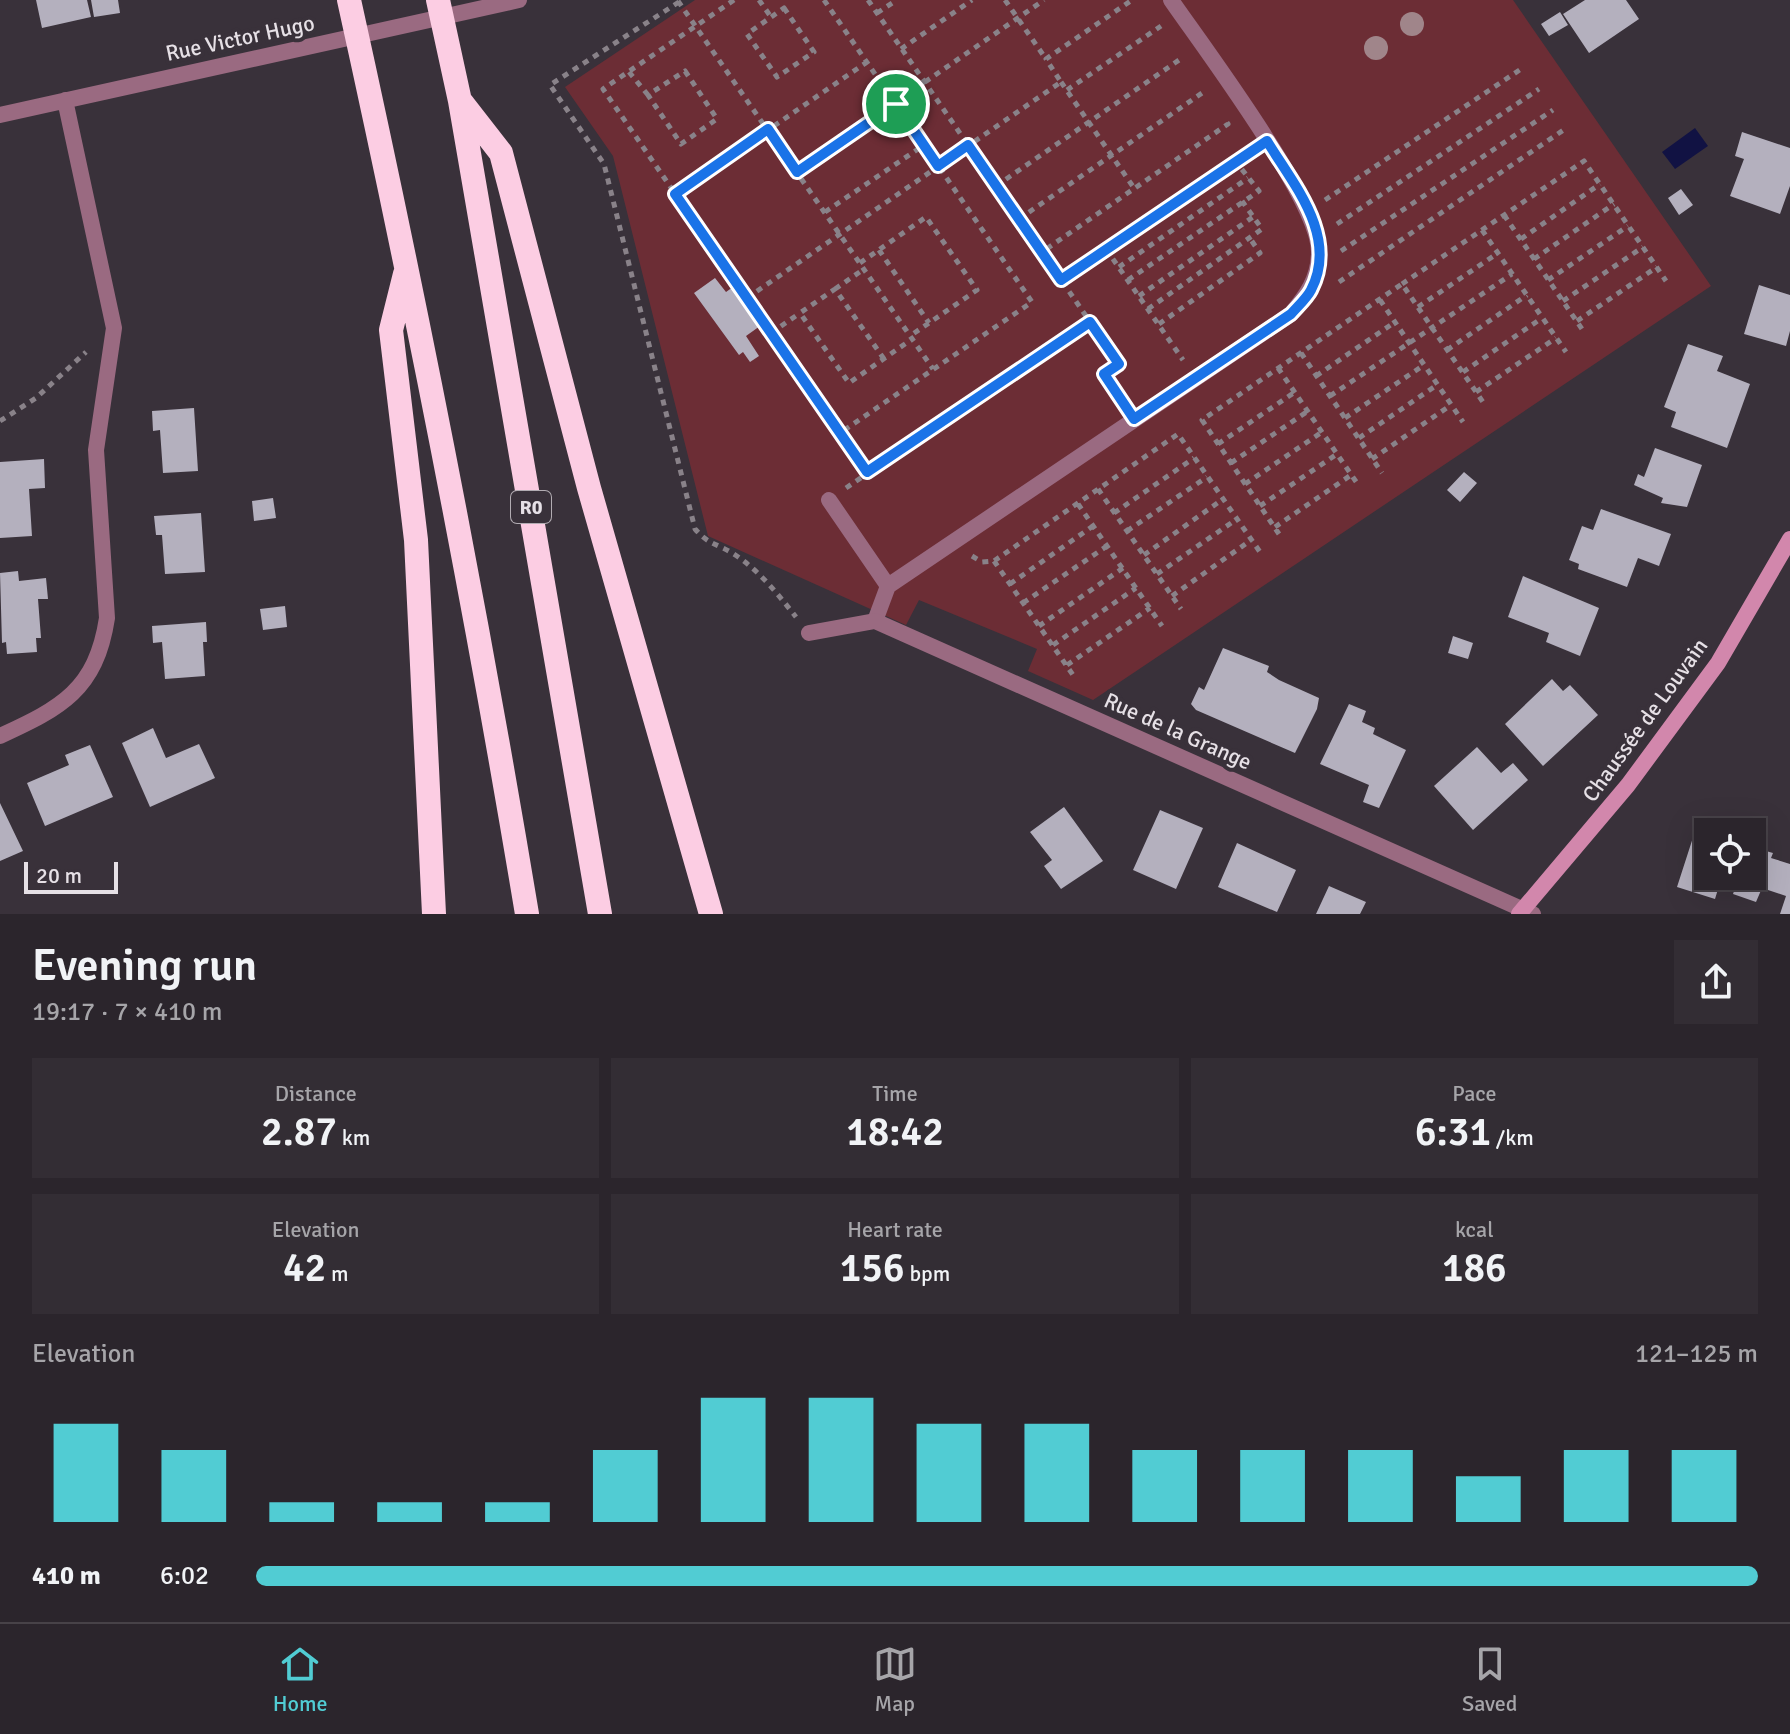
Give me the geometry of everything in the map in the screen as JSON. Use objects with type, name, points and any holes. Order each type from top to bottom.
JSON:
[{"type":"highway","points":[[349,0],[407,264],[460,529],[527,914]]},
{"type":"highway","name":"R0","points":[[438,0],[460,101],[600,914]]},
{"type":"highway","points":[[460,101],[501,153],[589,488],[711,914]]},
{"type":"highway","points":[[407,264],[391,330],[416,540],[434,914]]},
{"type":"main road","name":"Chaussée de Louvain","points":[[1525,912],[1628,785],[1718,663],[1790,539]]},
{"type":"street","name":"Rue Victor Hugo","points":[[0,115],[519,0]]},
{"type":"street","points":[[809,633],[875,621],[888,586],[1291,314],[1312,289],[1317,268],[1318,237],[1309,211],[1267,141],[1171,0]]},
{"type":"street","points":[[0,736],[44,716],[72,696],[93,667],[103,641],[107,596],[96,450],[114,328],[65,100]]},
{"type":"street","points":[[829,500],[888,586]]},
{"type":"street","name":"Rue de la Grange","points":[[875,621],[1525,912]]},
{"type":"path","points":[[734,0],[603,89],[867,472],[1090,322]]},
{"type":"path","points":[[759,0],[771,17]]},
{"type":"path","points":[[824,0],[1032,302],[840,433]]},
{"type":"path","points":[[868,0],[1119,364],[1104,374],[1134,419]]},
{"type":"path","points":[[877,13],[897,0]]},
{"type":"path","points":[[901,49],[972,0]]},
{"type":"path","points":[[1005,0],[1134,188]]},
{"type":"path","points":[[925,82],[1044,0]]},
{"type":"path","points":[[1046,59],[1132,0]]},
{"type":"path","points":[[809,633],[766,580],[731,552],[708,544],[695,529],[604,164],[550,85],[679,1],[933,369]]},
{"type":"path","points":[[784,8],[814,52],[777,77],[747,34],[771,17],[784,8]]},
{"type":"path","points":[[1155,18],[1168,37]]},
{"type":"path","points":[[1067,90],[1161,26]]},
{"type":"path","points":[[1175,47],[1190,69]]},
{"type":"path","points":[[996,186],[1182,58]]},
{"type":"path","points":[[675,194],[867,62]]},
{"type":"path","points":[[1309,211],[1524,67]]},
{"type":"path","points":[[629,72],[681,144],[717,119],[685,71],[648,95]]},
{"type":"path","points":[[1198,80],[1213,102]]},
{"type":"path","points":[[747,298],[1061,82]]},
{"type":"path","points":[[1318,237],[1539,89]]},
{"type":"path","points":[[1019,219],[1205,91]]},
{"type":"path","points":[[797,172],[896,104]]},
{"type":"path","points":[[1317,268],[1553,110]]},
{"type":"path","points":[[1042,252],[1228,124],[1220,113]]},
{"type":"path","points":[[1331,287],[1565,129]]},
{"type":"path","points":[[1061,280],[1267,141]]},
{"type":"path","points":[[825,212],[924,145]]},
{"type":"path","points":[[1279,534],[1202,420],[1584,161],[1666,281]]},
{"type":"path","points":[[1128,280],[1259,191],[1236,162]]},
{"type":"path","points":[[1119,267],[1248,178]]},
{"type":"path","points":[[1521,239],[1600,184]]},
{"type":"path","points":[[1148,309],[1262,229],[1242,201]]},
{"type":"path","points":[[1534,259],[1614,204]]},
{"type":"path","points":[[1504,215],[1584,332]]},
{"type":"path","points":[[771,333],[800,313],[835,289],[879,250],[926,217],[977,290],[849,383],[800,313]]},
{"type":"path","points":[[1139,296],[1253,217]]},
{"type":"path","points":[[1548,280],[1628,226]]},
{"type":"path","points":[[1482,230],[1566,352]]},
{"type":"path","points":[[1159,324],[1260,253],[1249,237]]},
{"type":"path","points":[[1563,301],[1643,247]]},
{"type":"path","points":[[1106,249],[1195,378]]},
{"type":"path","points":[[879,250],[929,323]]},
{"type":"path","points":[[1418,307],[1498,253]]},
{"type":"path","points":[[1577,321],[1657,267]]},
{"type":"path","points":[[1330,396],[1512,274]]},
{"type":"path","points":[[1402,284],[1485,405]]},
{"type":"path","points":[[835,289],[884,359]]},
{"type":"path","points":[[1447,350],[1527,295]]},
{"type":"path","points":[[1380,300],[1463,422]]},
{"type":"path","points":[[1463,372],[1542,318]]},
{"type":"path","points":[[1316,376],[1395,322]]},
{"type":"path","points":[[0,421],[36,398],[114,328]]},
{"type":"path","points":[[1476,392],[1556,338]]},
{"type":"path","points":[[1301,353],[1382,473]]},
{"type":"path","points":[[1345,418],[1424,365]]},
{"type":"path","points":[[1278,368],[1359,486]]},
{"type":"path","points":[[1359,438],[1437,385]]},
{"type":"path","points":[[1218,444],[1295,392]]},
{"type":"path","points":[[1372,459],[1451,405]]},
{"type":"path","points":[[1231,463],[1308,411]]},
{"type":"path","points":[[1245,484],[1322,432]]},
{"type":"path","points":[[1073,675],[994,561],[1178,434],[1260,552]]},
{"type":"path","points":[[1260,506],[1337,454]]},
{"type":"path","points":[[1114,513],[1194,458]]},
{"type":"path","points":[[1275,527],[1351,475]]},
{"type":"path","points":[[1127,531],[1207,477]]},
{"type":"path","points":[[1098,489],[1181,609]]},
{"type":"path","points":[[1144,555],[1223,499]]},
{"type":"path","points":[[1078,504],[1162,626]]},
{"type":"path","points":[[1157,574],[1237,519]]},
{"type":"path","points":[[1010,584],[1093,526]]},
{"type":"path","points":[[1172,596],[1251,540]]},
{"type":"path","points":[[1023,603],[1107,546]]},
{"type":"path","points":[[1039,626],[1123,568]]},
{"type":"path","points":[[1053,645],[1136,588]]},
{"type":"path","points":[[1067,665],[1150,608]]},
{"type":"shaded area","points":[[695,0],[1513,0],[1711,286],[1093,700],[1028,671],[1037,649],[919,600],[906,625],[708,536],[613,156],[565,87]]},
{"type":"shaded area","points":[[1695,128],[1708,146],[1675,169],[1662,152]]},
{"type":"building","points":[[36,0],[87,0],[91,17],[42,28]]},
{"type":"building","points":[[91,0],[118,0],[120,13],[94,17]]},
{"type":"building","points":[[1585,0],[1626,0],[1639,19],[1589,53],[1563,14]]},
{"type":"building","points":[[1560,12],[1568,25],[1549,36],[1541,24]]},
{"type":"building","points":[[1742,132],[1790,148],[1790,186],[1780,214],[1730,196],[1744,159],[1735,156]]},
{"type":"building","points":[[1681,189],[1693,205],[1679,215],[1668,198]]},
{"type":"building","points":[[715,278],[726,292],[733,287],[760,326],[746,336],[759,356],[750,362],[743,352],[739,355],[694,293]]},
{"type":"building","points":[[1759,285],[1790,295],[1790,331],[1786,346],[1744,334]]},
{"type":"building","points":[[1688,344],[1723,356],[1717,371],[1750,384],[1727,448],[1671,427],[1676,412],[1664,407]]},
{"type":"building","points":[[194,408],[198,471],[163,473],[160,430],[153,431],[152,411]]},
{"type":"building","points":[[1655,448],[1702,465],[1687,507],[1661,503],[1663,498],[1634,485],[1638,474],[1644,477]]},
{"type":"building","points":[[44,459],[45,488],[29,489],[32,536],[0,538],[0,462]]},
{"type":"building","points":[[1464,472],[1477,483],[1460,502],[1447,490]]},
{"type":"building","points":[[273,498],[276,518],[254,521],[252,501]]},
{"type":"building","points":[[1601,509],[1671,534],[1659,566],[1638,558],[1627,587],[1578,569],[1579,564],[1569,560],[1582,526],[1593,530]]},
{"type":"building","points":[[201,513],[205,572],[165,574],[162,535],[156,535],[154,516]]},
{"type":"building","points":[[18,571],[19,581],[46,578],[48,599],[38,599],[41,638],[36,638],[37,652],[7,654],[6,642],[2,643],[0,573]]},
{"type":"building","points":[[1523,576],[1599,608],[1580,656],[1546,642],[1549,633],[1508,617]]},
{"type":"building","points":[[285,606],[287,627],[263,630],[260,609]]},
{"type":"building","points":[[206,622],[207,642],[203,642],[205,676],[165,679],[162,642],[153,643],[152,626]]},
{"type":"building","points":[[1453,636],[1473,643],[1468,659],[1448,653]]},
{"type":"building","points":[[1223,648],[1269,666],[1267,672],[1279,680],[1319,698],[1317,709],[1295,753],[1196,710],[1191,704],[1199,687],[1204,690]]},
{"type":"building","points":[[1552,679],[1563,691],[1570,685],[1598,715],[1543,766],[1505,724]]},
{"type":"building","points":[[1349,704],[1366,711],[1362,722],[1375,728],[1373,734],[1406,750],[1379,808],[1363,802],[1369,785],[1320,764]]},
{"type":"building","points":[[153,728],[166,758],[199,744],[215,778],[150,807],[122,743]]},
{"type":"building","points":[[90,745],[113,797],[45,826],[27,783],[69,765],[65,755]]},
{"type":"building","points":[[1477,747],[1501,773],[1513,763],[1528,780],[1473,830],[1434,786]]},
{"type":"building","points":[[0,803],[23,851],[0,861]]},
{"type":"building","points":[[1064,807],[1103,861],[1061,889],[1044,866],[1052,860],[1030,832]]},
{"type":"building","points":[[1160,810],[1203,828],[1176,889],[1133,870]]},
{"type":"building","points":[[1694,834],[1694,890],[1718,890],[1715,899],[1677,887]]},
{"type":"building","points":[[1237,843],[1296,870],[1277,912],[1218,887]]},
{"type":"building","points":[[1766,851],[1773,853],[1771,858],[1790,864],[1790,914],[1780,914],[1786,896],[1766,889]]},
{"type":"building","points":[[1329,886],[1366,902],[1360,914],[1316,914]]},
{"type":"building","points":[[1734,890],[1761,890],[1756,902],[1733,894]]},
{"type":"route","points":[[896,104],[938,166],[968,145],[1061,280],[1267,141],[1314,222],[1320,253],[1312,289],[1291,314],[1134,419],[1104,374],[1119,364],[1090,322],[867,472],[675,194],[768,129],[797,172],[896,104]]}]
